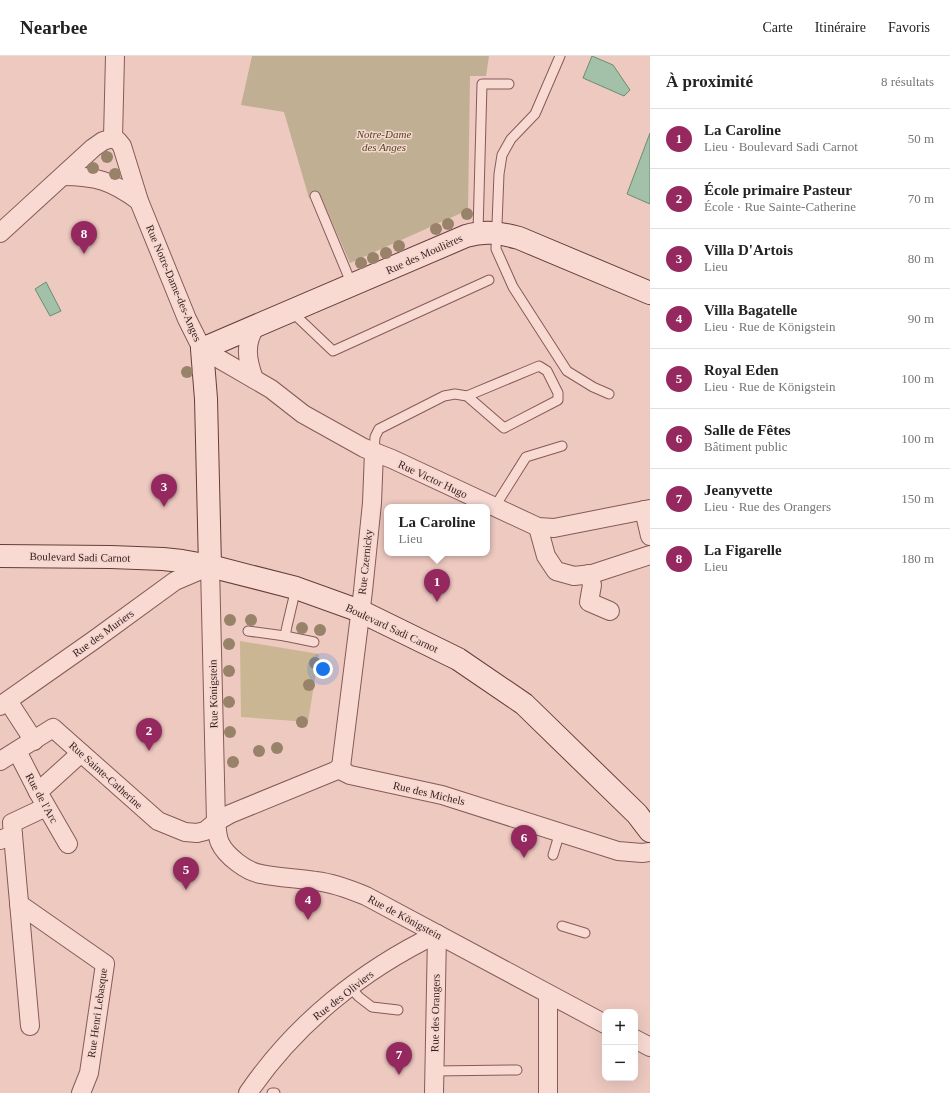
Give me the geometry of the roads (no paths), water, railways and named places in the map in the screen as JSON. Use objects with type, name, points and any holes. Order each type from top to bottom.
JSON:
[{"type":"main road","name":"Rue des Moulières","points":[[202,349],[291,311],[365,284],[466,236],[488,232]]},
{"type":"main road","points":[[488,232],[519,238],[650,293]]},
{"type":"main road","name":"Rue Notre-Dame-des-Anges","points":[[202,349],[206,399],[210,566]]},
{"type":"main road","name":"Boulevard Sadi Carnot","points":[[0,556],[162,559],[210,566],[296,588],[360,611],[458,660],[524,704],[644,810],[650,831]]},
{"type":"street","points":[[0,233],[93,148],[103,141],[113,138],[116,56]]},
{"type":"street","name":"Rue Notre-Dame-des-Anges","points":[[113,138],[122,146],[139,201],[187,319],[202,349]]},
{"type":"street","points":[[63,176],[88,176],[100,179],[123,189],[139,201]]},
{"type":"street","points":[[254,379],[248,358],[247,346],[256,326]]},
{"type":"street","name":"Rue Victor Hugo","points":[[202,349],[271,389],[303,414],[364,448],[392,459],[486,504]]},
{"type":"street","name":"Rue Czernicky","points":[[341,767],[372,503],[374,452]]},
{"type":"street","name":"Rue Victor Hugo","points":[[490,506],[538,527],[554,528],[647,510]]},
{"type":"street","points":[[647,510],[650,536]]},
{"type":"street","points":[[538,527],[546,556],[556,571],[574,576],[589,574],[650,555]]},
{"type":"street","name":"Rue des Muriers","points":[[4,704],[175,581],[210,566]]},
{"type":"street","name":"Rue Königstein","points":[[210,566],[216,822]]},
{"type":"street","points":[[589,574],[592,585],[589,602],[610,611]]},
{"type":"street","points":[[4,704],[34,741]]},
{"type":"street","name":"Rue Sainte-Catherine","points":[[0,761],[53,728],[158,822],[188,832],[197,833],[205,831],[216,822]]},
{"type":"street","name":"Rue de l'Arc","points":[[17,751],[42,800],[68,844]]},
{"type":"street","points":[[30,1026],[18,904],[7,837],[12,823],[42,800],[81,753]]},
{"type":"street","points":[[216,822],[230,814],[335,771],[341,767]]},
{"type":"street","name":"Rue des Michels","points":[[341,767],[344,772],[350,775],[442,795],[618,850],[642,853],[650,852]]},
{"type":"street","name":"Rue de Königstein","points":[[216,822],[217,835],[220,844],[238,863],[249,870],[260,874],[316,881],[350,889],[366,896],[602,1022]]},
{"type":"street","name":"Rue Henri Lebasque","points":[[18,904],[105,964],[89,1073],[81,1093]]},
{"type":"street","name":"Rue des Oliviers","points":[[248,1093],[263,1071],[298,1032],[326,1005],[410,947],[437,934]]},
{"type":"street","name":"Rue des Orangers","points":[[434,1093],[437,934]]},
{"type":"street","points":[[548,994],[548,1093]]},
{"type":"street","points":[[638,1041],[650,1047]]},
{"type":"lane","points":[[488,232],[502,155],[511,139],[536,114],[560,56]]},
{"type":"lane","points":[[509,84],[482,84],[488,232],[513,287],[567,371],[593,387],[609,394]]},
{"type":"lane","points":[[315,196],[365,284]]},
{"type":"lane","points":[[291,311],[334,351],[489,280]]},
{"type":"lane","points":[[374,452],[375,437],[379,429],[444,396],[455,394],[467,396],[504,428],[558,400],[558,393],[547,371],[539,366],[467,396]]},
{"type":"lane","points":[[494,508],[526,457],[562,446]]},
{"type":"lane","points":[[285,636],[296,588]]},
{"type":"lane","points":[[248,631],[314,642]]},
{"type":"lane","points":[[553,855],[560,832]]},
{"type":"lane","points":[[562,926],[585,933]]},
{"type":"lane","points":[[350,987],[359,998],[372,1007],[398,1010]]},
{"type":"lane","points":[[434,1071],[517,1070]]},
{"type":"place","name":"La Figarelle","points":[[84,254]]},
{"type":"place","name":"Villa D'Artois","points":[[164,507]]},
{"type":"place","name":"La Caroline","points":[[437,602]]},
{"type":"place","name":"École primaire Pasteur","points":[[149,751]]},
{"type":"place","name":"Salle de Fêtes","points":[[524,858]]},
{"type":"place","name":"Royal Eden","points":[[186,890]]},
{"type":"place","name":"Villa Bagatelle","points":[[308,920]]},
{"type":"place","name":"Jeanyvette","points":[[399,1075]]},
{"type":"park label","name":"Notre-Dame des Anges","points":[[384,140]]}]
